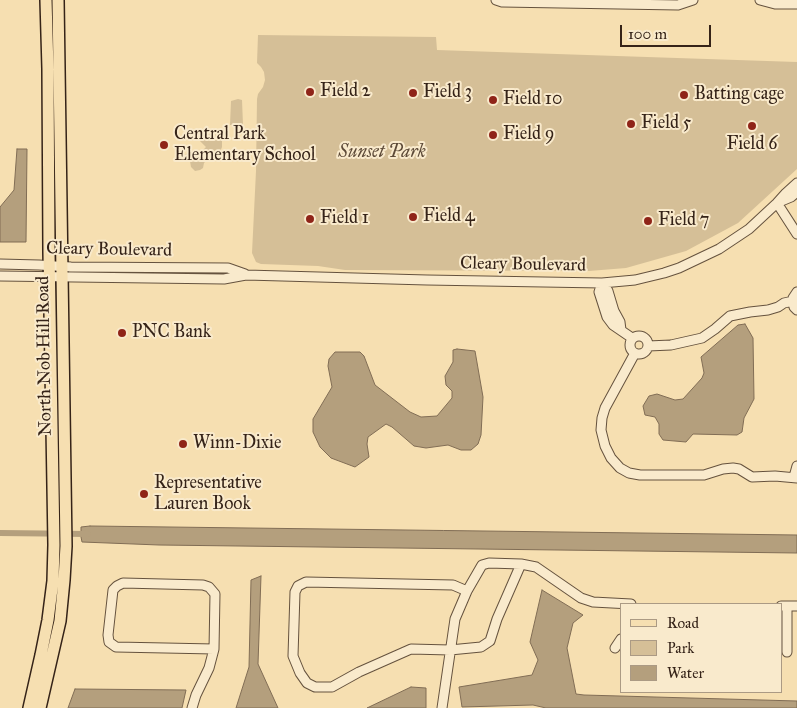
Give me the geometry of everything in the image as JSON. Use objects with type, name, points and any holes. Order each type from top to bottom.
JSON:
[{"type":"main road","name":"North Nob Hill Road","points":[[40,708],[60,621],[66,546],[46,0]]},
{"type":"main road","name":"North Nob Hill Road","points":[[29,708],[42,655],[53,580],[56,271],[61,168],[58,0]]},
{"type":"street","points":[[496,0],[502,2],[611,2],[678,5],[693,0]]},
{"type":"street","points":[[760,0],[775,4],[797,4]]},
{"type":"street","name":"Cleary Boulevard","points":[[0,264],[56,271],[224,279],[246,275],[602,283],[635,280],[664,273],[691,263],[719,249],[749,229],[797,182]]},
{"type":"street","name":"Cleary Boulevard","points":[[777,203],[797,192]]},
{"type":"street","points":[[777,203],[797,234]]},
{"type":"street","name":"Cleary Boulevard","points":[[0,276],[56,271]]},
{"type":"street","points":[[602,283],[599,292],[607,317],[613,325],[632,338]]},
{"type":"street","points":[[797,292],[793,298],[794,307],[797,310]]},
{"type":"street","points":[[648,346],[671,345],[702,338],[730,316],[768,310],[793,301]]},
{"type":"street","points":[[638,335],[647,340],[648,346],[642,354],[635,353],[630,349],[629,345],[630,340],[638,335]]},
{"type":"street","points":[[635,353],[605,408],[602,418],[601,430],[605,446],[611,458],[620,468],[629,473],[640,475],[704,475],[733,468],[739,469],[752,477],[775,476],[795,478],[797,466]]},
{"type":"street","points":[[442,708],[455,619],[467,591],[482,564],[521,564],[536,568],[581,598],[593,602],[620,603]]},
{"type":"street","points":[[467,591],[453,585],[306,582],[298,586],[295,592],[293,656],[300,673],[307,683],[316,687],[332,687],[359,672],[411,649],[450,650],[481,647],[490,641],[497,619],[521,564]]},
{"type":"street","points":[[192,708],[209,668],[214,649],[215,594],[209,587],[203,585],[123,583],[113,590],[108,635],[109,642],[116,647],[214,649]]},
{"type":"street","points":[[787,652],[784,606],[797,606]]},
{"type":"street","points":[[615,648],[620,640]]},
{"type":"green space","name":"Sunset Park","points":[[258,35],[436,37],[437,50],[797,62],[797,169],[738,223],[686,251],[626,268],[589,271],[345,270],[318,266],[261,264],[256,262],[252,253],[257,99],[265,80],[264,72],[257,63]]},
{"type":"green space","points":[[242,100],[243,125],[230,125],[231,101]]},
{"type":"green space","points":[[205,134],[222,135],[222,147],[220,152],[212,155],[204,163],[203,168],[195,171],[191,167],[190,161],[184,156],[190,150],[197,156],[206,147],[199,140]]},
{"type":"water","points":[[17,149],[27,149],[26,242],[0,242],[0,207],[14,190]]},
{"type":"water","points":[[745,324],[753,338],[754,399],[744,418],[742,432],[737,435],[693,434],[686,442],[663,440],[659,434],[659,424],[655,417],[645,415],[643,406],[649,396],[657,394],[675,400],[683,399],[702,378],[704,373],[701,357],[738,325]]},
{"type":"water","points":[[453,350],[475,351],[483,397],[481,435],[478,444],[471,450],[461,450],[448,445],[426,448],[414,446],[386,424],[368,437],[369,457],[355,467],[331,458],[320,447],[313,432],[313,419],[332,387],[328,366],[329,359],[335,352],[360,352],[364,356],[375,385],[410,412],[421,417],[437,416],[452,398],[452,391],[446,385],[445,376],[453,362]]},
{"type":"water","points":[[81,527],[797,535],[797,553],[159,545],[82,542]]},
{"type":"water","points":[[261,576],[258,664],[278,708],[236,708],[249,667],[251,580]]},
{"type":"water","points":[[542,590],[583,615],[573,623],[567,648],[576,694],[797,701],[797,708],[546,708],[533,705],[462,707],[459,687],[532,675],[538,660],[530,642]]},
{"type":"water","points":[[411,687],[426,688],[426,708],[367,708]]},
{"type":"water","points":[[75,689],[186,690],[182,708],[68,708]]},
{"type":"waterway","points":[[0,533],[88,534]]},
{"type":"place","name":"Field 2","points":[[310,92]]},
{"type":"place","name":"Field 3","points":[[413,93]]},
{"type":"place","name":"Batting cage","points":[[684,95]]},
{"type":"place","name":"Field 10","points":[[493,100]]},
{"type":"place","name":"Field 5","points":[[631,124]]},
{"type":"place","name":"Field 6","points":[[752,126]]},
{"type":"place","name":"Field 9","points":[[493,135]]},
{"type":"place","name":"Central Park Elementary School","points":[[164,145]]},
{"type":"place","name":"Field 4","points":[[413,217]]},
{"type":"place","name":"Field 1","points":[[310,219]]},
{"type":"place","name":"Field 7","points":[[648,221]]},
{"type":"place","name":"PNC Bank","points":[[122,333]]},
{"type":"place","name":"Winn-Dixie","points":[[183,444]]},
{"type":"place","name":"Representative Lauren Book","points":[[144,494]]}]
